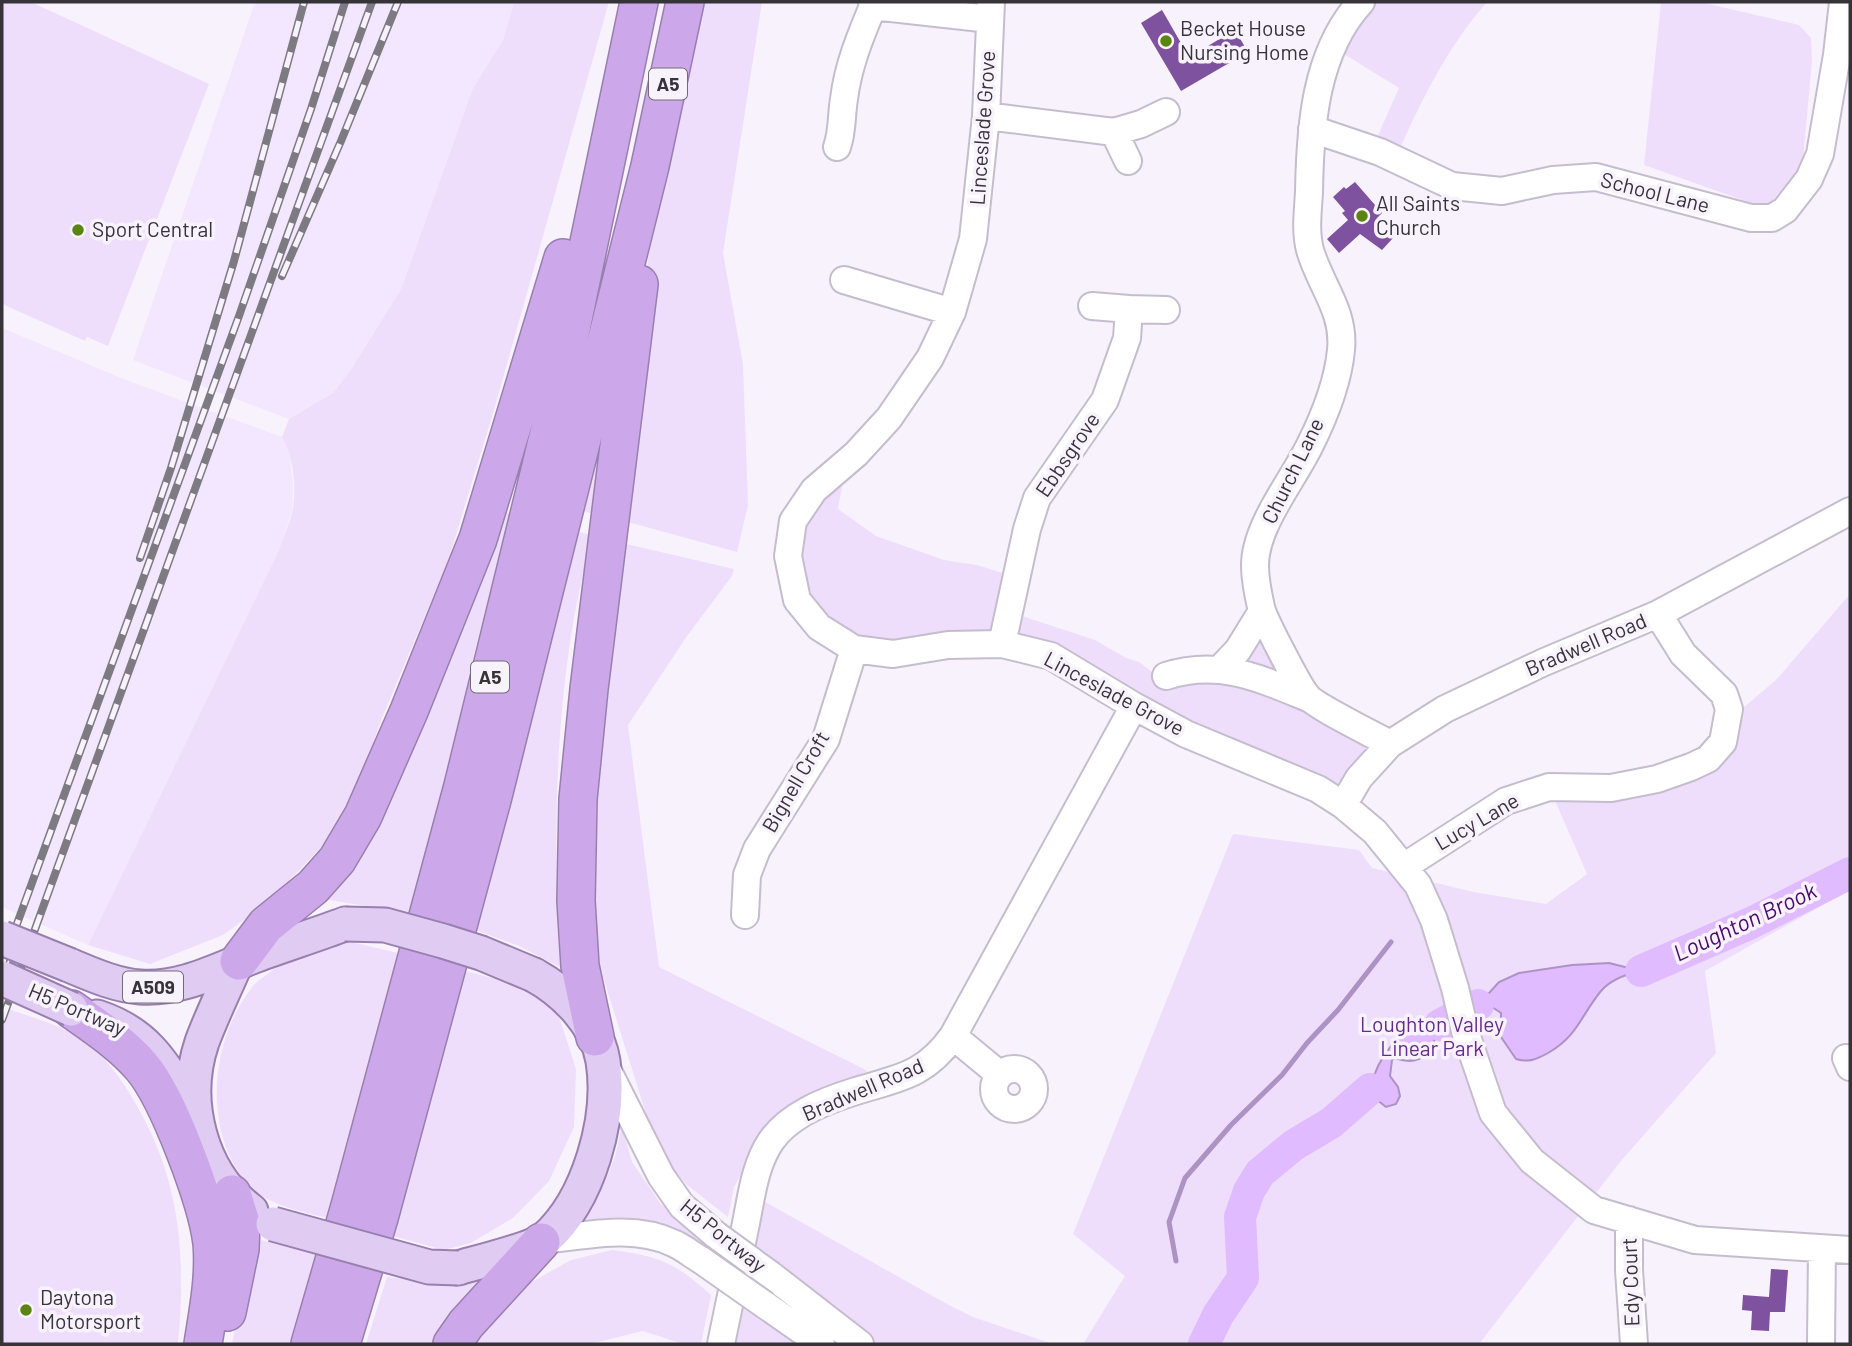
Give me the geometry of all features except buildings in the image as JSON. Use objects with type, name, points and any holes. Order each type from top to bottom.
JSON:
[{"type":"highway","points":[[238,962],[266,925],[313,887],[337,860],[363,816],[409,711],[478,539],[549,308],[637,2]]},
{"type":"highway","name":"A5","points":[[310,1344],[351,1206],[467,773],[551,425],[637,2]]},
{"type":"highway","name":"A5","points":[[341,1344],[379,1218],[493,796],[650,166],[685,2]]},
{"type":"highway","points":[[599,1049],[580,966],[576,901],[578,799],[589,689],[634,335],[650,166]]},
{"type":"highway","points":[[71,1009],[118,1042],[143,1069],[172,1122],[197,1186],[212,1243],[211,1294],[203,1344]]},
{"type":"highway","points":[[221,1344],[240,1249],[241,1223],[232,1194]]},
{"type":"highway","points":[[452,1344],[466,1324],[542,1241]]},
{"type":"main road","name":"H5 Portway","points":[[2,938],[111,982],[142,987],[189,982],[345,924],[385,925],[481,953],[548,982],[572,1003],[599,1049]]},
{"type":"main road","points":[[238,962],[202,1044],[196,1073],[195,1116],[213,1167],[232,1194],[249,1209],[272,1223],[429,1267],[458,1268],[542,1241],[556,1226],[587,1179],[602,1125],[599,1049]]},
{"type":"main road","name":"H5 Portway","points":[[2,978],[71,1009],[113,1022],[140,1037],[154,1052],[195,1116]]},
{"type":"street","name":"Church Lane","points":[[1308,698],[1262,611],[1255,564],[1272,511],[1310,445],[1336,376],[1341,348],[1338,312],[1314,260],[1308,238],[1312,129],[1314,104],[1334,43],[1345,23],[1362,2]]},
{"type":"street","name":"School Lane","points":[[1312,129],[1380,152],[1452,186],[1502,191],[1553,180],[1595,177],[1751,218],[1772,218],[1785,210],[1809,179],[1821,154],[1843,2]]},
{"type":"street","points":[[837,147],[843,130],[843,100],[853,51],[873,4],[991,10]]},
{"type":"street","name":"Linceslade Grove","points":[[991,10],[986,116],[973,239],[952,312],[930,358],[889,418],[856,454],[814,490],[793,521],[788,556],[797,600],[819,627],[854,649],[892,654],[948,645],[1002,644],[1051,656],[1186,734],[1318,789],[1343,805],[1375,832],[1418,885],[1434,920],[1472,1055],[1493,1113],[1532,1161],[1594,1210],[1695,1240],[1850,1250]]},
{"type":"street","points":[[986,116],[1114,132],[1141,124],[1166,112]]},
{"type":"street","points":[[1114,132],[1128,161]]},
{"type":"street","points":[[844,280],[952,312]]},
{"type":"street","points":[[1092,306],[1166,310]]},
{"type":"street","name":"Ebbsgrove","points":[[1002,644],[1027,529],[1037,498],[1105,400],[1127,338],[1129,309]]},
{"type":"street","name":"Bradwell Road","points":[[1343,805],[1359,778],[1390,744],[1446,709],[1542,663],[1658,614],[1850,511]]},
{"type":"street","points":[[1222,668],[1238,650],[1262,611]]},
{"type":"street","name":"Lucy Lane","points":[[1405,866],[1506,801],[1549,787],[1611,789],[1657,779],[1708,759],[1723,742],[1729,709],[1724,694],[1683,654],[1658,614]]},
{"type":"street","name":"Bignell Croft","points":[[745,915],[747,874],[757,849],[826,739],[854,649]]},
{"type":"street","points":[[1166,676],[1188,669],[1222,668],[1275,684],[1308,698],[1390,744]]},
{"type":"street","name":"Bradwell Road","points":[[721,1344],[757,1173],[771,1141],[797,1116],[835,1098],[891,1082],[918,1071],[940,1055],[953,1037],[1135,706]]},
{"type":"street","points":[[953,1037],[999,1074]]},
{"type":"street","name":"H5 Portway","points":[[599,1049],[661,1176],[682,1206],[860,1344]]},
{"type":"street","name":"Edy Court","points":[[1629,1220],[1634,1344]]},
{"type":"street","name":"H5 Portway","points":[[542,1241],[622,1232],[645,1233],[674,1243],[821,1344]]},
{"type":"street","points":[[1821,1344],[1822,1249]]},
{"type":"shaded area","points":[[255,2],[514,2],[503,40],[473,88],[401,289],[352,368],[333,393],[289,419],[133,360]]},
{"type":"shaded area","points":[[2,328],[126,380],[282,437],[289,449],[293,484],[292,511],[279,550],[88,945],[2,907]]},
{"type":"shaded area","name":"Loughton Brook","points":[[1609,963],[1641,971],[1620,978],[1605,987],[1566,1040],[1536,1059],[1516,1059],[1501,1037],[1501,1013],[1492,1007],[1482,1010],[1478,1005],[1499,982],[1519,973]]},
{"type":"shaded area","points":[[1430,1021],[1440,1025],[1426,1054],[1413,1061],[1395,1058],[1392,1060],[1390,1076],[1398,1087],[1400,1096],[1396,1104],[1386,1107],[1376,1099],[1370,1089],[1378,1066],[1399,1039]]},
{"type":"green space","name":"Sport Central","points":[[2,2],[31,2],[209,84],[108,346],[87,337],[85,341],[2,304]]},
{"type":"green space","points":[[514,2],[609,2],[494,410],[448,561],[382,718],[344,823],[270,901],[223,935],[150,964],[88,945],[279,550],[291,518],[293,504],[292,464],[282,437],[289,419],[333,393],[352,368],[401,289],[473,88],[503,40]]},
{"type":"green space","points":[[698,2],[762,2],[723,253],[743,364],[748,505],[737,552],[617,519],[636,340],[656,207]]},
{"type":"green space","points":[[1377,2],[1487,2],[1436,75],[1397,155],[1374,144],[1399,88],[1339,51],[1358,19]]},
{"type":"green space","points":[[1661,2],[1700,2],[1799,25],[1811,38],[1812,61],[1802,170],[1765,208],[1644,165]]},
{"type":"green space","points":[[602,395],[593,514],[577,509]]},
{"type":"green space","points":[[844,475],[838,509],[876,536],[944,560],[977,565],[1006,574],[1002,599],[991,633],[869,642],[829,623],[805,594],[798,551],[802,531],[828,486]]},
{"type":"green space","points":[[494,511],[511,513],[476,646],[413,914],[318,898]]},
{"type":"green space","points":[[573,530],[591,535],[572,630],[562,713],[556,840],[560,967],[519,946],[475,930]]},
{"type":"green space","points":[[622,543],[734,569],[732,576],[687,636],[628,725],[659,967],[868,1071],[772,1119],[734,1187],[728,1217],[687,1185],[669,1164],[652,1133],[595,951],[598,710]]},
{"type":"green space","name":"Loughton Valley Linear Park","points":[[1850,594],[1850,890],[1705,971],[1716,1053],[1620,1162],[1479,1344],[1083,1344],[1125,1276],[1073,1234],[1233,834],[1359,850],[1372,868],[1474,892],[1546,904],[1587,874],[1549,787],[1611,788],[1736,744],[1743,708],[1776,680]]},
{"type":"green space","points":[[1016,614],[1095,640],[1126,658],[1139,662],[1155,674],[1202,675],[1274,694],[1360,740],[1368,752],[1333,788],[1213,734],[1012,633]]},
{"type":"green space","points":[[1263,628],[1291,679],[1240,661]]},
{"type":"green space","points":[[347,941],[398,953],[331,1219],[273,1202],[245,1181],[231,1159],[222,1135],[217,1083],[228,1031],[239,1007],[255,984],[278,966],[297,956]]},
{"type":"green space","points":[[458,969],[515,984],[557,1010],[576,1069],[574,1127],[549,1181],[513,1218],[471,1243],[444,1250],[389,1235]]},
{"type":"green space","points":[[8,1009],[62,1028],[96,1051],[125,1086],[152,1135],[163,1163],[177,1221],[181,1281],[178,1344],[2,1344],[2,1026]]},
{"type":"green space","points":[[623,1131],[632,1162],[660,1203],[697,1237],[694,1241],[665,1226],[641,1219],[583,1220],[606,1178],[615,1156],[620,1132]]},
{"type":"green space","points":[[762,1200],[973,1317],[1053,1344],[733,1344]]},
{"type":"green space","points":[[253,1238],[320,1255],[293,1344],[232,1344]]},
{"type":"green space","points":[[612,1250],[655,1258],[677,1268],[711,1295],[701,1344],[683,1344],[643,1331],[590,1344],[466,1344],[519,1289],[571,1260]]},
{"type":"green space","points":[[484,1276],[434,1344],[366,1344],[387,1277],[433,1282]]},
{"type":"waterway","name":"Loughton Brook","points":[[1641,971],[1751,923],[1850,873]]},
{"type":"waterway","points":[[1176,1261],[1169,1222],[1185,1178],[1231,1125],[1282,1075],[1338,1010],[1391,942]]},
{"type":"waterway","name":"Loughton Brook","points":[[1440,1025],[1478,1005]]},
{"type":"waterway","name":"Loughton Brook","points":[[1204,1344],[1218,1315],[1243,1278],[1240,1217],[1249,1191],[1260,1173],[1294,1145],[1331,1123],[1370,1089]]},
{"type":"railway","points":[[140,558],[171,468],[234,261],[304,2]]},
{"type":"railway","points":[[2,965],[239,316],[345,2]]},
{"type":"railway","points":[[2,1020],[372,2]]},
{"type":"railway","points":[[282,276],[398,2]]},
{"type":"place","name":"Becket House Nursing Home","points":[[1166,41]]},
{"type":"place","name":"All Saints Church","points":[[1362,216]]},
{"type":"place","name":"Sport Central","points":[[78,230]]},
{"type":"place","name":"Daytona Motorsport","points":[[26,1310]]}]
